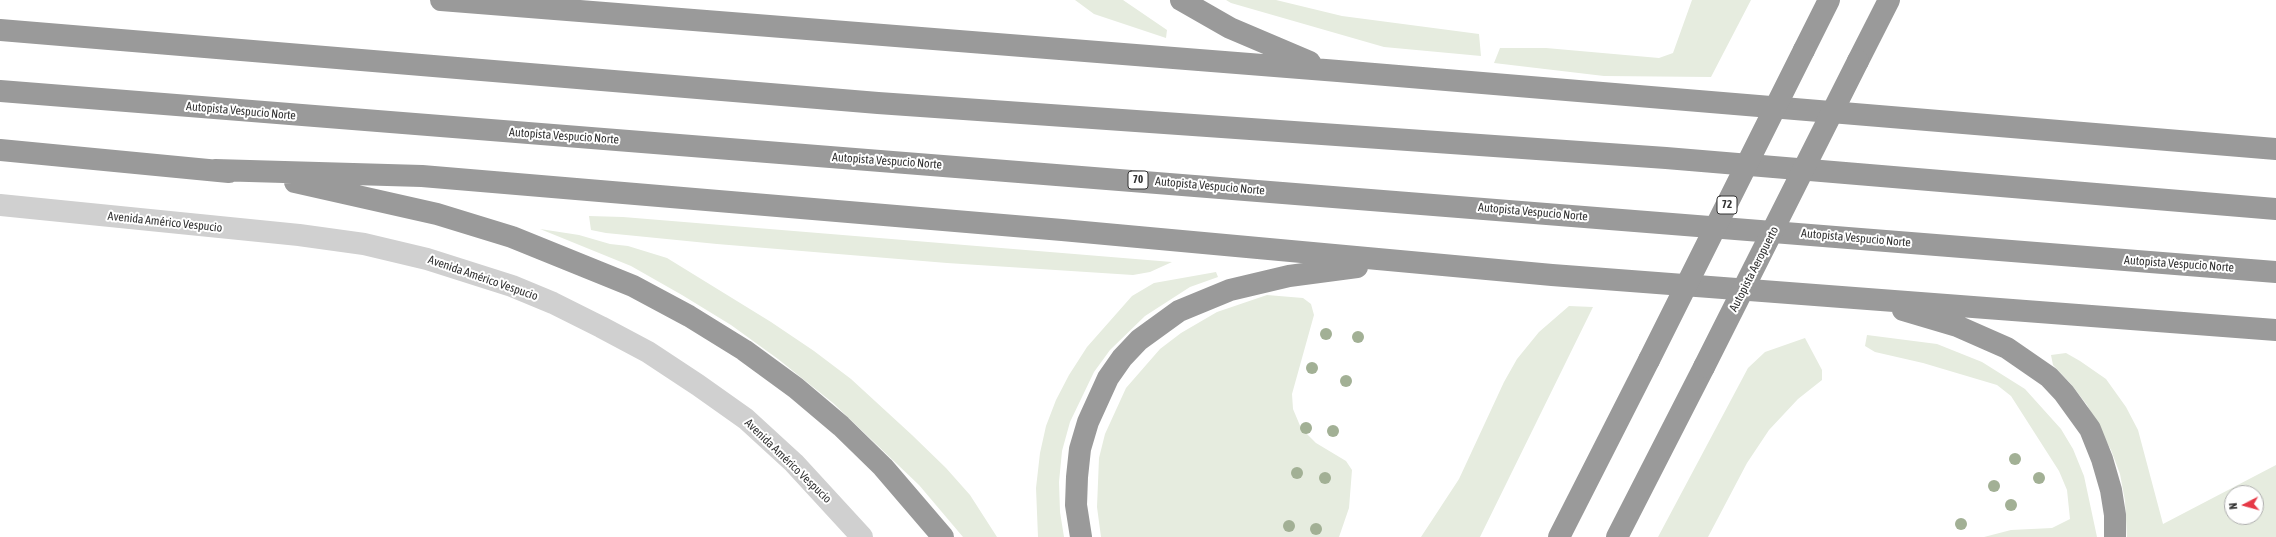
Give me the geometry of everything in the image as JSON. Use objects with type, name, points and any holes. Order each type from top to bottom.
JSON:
[{"type":"highway","points":[[441,0],[1338,71],[2276,149]]},
{"type":"highway","points":[[1181,0],[1230,28],[1265,44],[1338,71]]},
{"type":"highway","name":"72","points":[[1563,530],[1829,0]]},
{"type":"highway","name":"Autopista Aeropuerto","points":[[1620,533],[1889,0]]},
{"type":"highway","points":[[0,30],[878,103],[1674,159],[2276,209]]},
{"type":"highway","name":"Autopista Vespucio Norte","points":[[0,91],[2276,272]]},
{"type":"highway","points":[[0,150],[215,170],[300,183],[437,214],[512,236],[633,286],[689,316],[744,350],[796,388],[841,426],[883,467],[942,537]]},
{"type":"highway","points":[[215,170],[430,177],[990,224],[1552,275],[2276,330]]},
{"type":"highway","points":[[1081,537],[1076,505],[1080,449],[1088,422],[1108,378],[1122,358],[1139,340],[1179,311],[1230,290],[1289,276],[1400,262]]},
{"type":"highway","points":[[1854,297],[1924,316],[1983,336],[2007,348],[2049,377],[2078,410],[2090,429],[2102,459],[2111,490],[2115,515],[2115,537]]},
{"type":"highway","points":[[1549,537],[1563,530]]},
{"type":"street","name":"Avenida Américo Vespucio","points":[[0,205],[299,235],[364,244],[427,259],[512,286],[602,326],[648,352],[746,419],[794,463],[862,537]]},
{"type":"shaded area","points":[[1075,0],[1123,0],[1167,30],[1166,38],[1094,14]]},
{"type":"shaded area","points":[[1226,0],[1276,0],[1342,16],[1479,34],[1481,56],[1384,47],[1231,3]]},
{"type":"shaded area","points":[[1692,0],[1751,0],[1711,77],[1604,76],[1494,63],[1500,48],[1546,48],[1659,58],[1673,53]]},
{"type":"shaded area","points":[[589,216],[623,217],[1172,262],[1150,272],[1133,275],[947,263],[717,244],[606,233],[591,230]]},
{"type":"shaded area","points":[[540,229],[579,235],[610,244],[628,246],[667,258],[771,322],[814,351],[851,379],[912,435],[946,468],[970,495],[997,537],[963,537],[919,485],[833,403],[778,359],[731,325],[631,266]]},
{"type":"shaded area","points":[[1216,272],[1218,277],[1190,287],[1145,316],[1110,350],[1094,372],[1070,422],[1062,451],[1059,482],[1060,512],[1064,537],[1038,537],[1036,488],[1040,453],[1046,426],[1056,400],[1069,375],[1087,347],[1132,296],[1154,283]]},
{"type":"shaded area","points":[[1267,295],[1303,298],[1311,304],[1314,315],[1292,394],[1293,409],[1301,428],[1316,443],[1346,461],[1352,470],[1349,508],[1339,537],[1101,537],[1097,507],[1099,458],[1105,434],[1126,388],[1160,349],[1181,333],[1217,312]]},
{"type":"shaded area","points":[[1569,306],[1593,307],[1480,537],[1421,537],[1459,479],[1504,382],[1517,359],[1539,332]]},
{"type":"shaded area","points":[[1867,335],[1937,344],[1982,362],[2025,389],[2061,429],[2073,449],[2084,476],[2097,537],[1984,537],[2011,530],[2052,528],[2070,519],[2067,490],[2059,471],[2011,396],[1997,385],[1923,363],[1875,352],[1865,346]]},
{"type":"shaded area","points":[[1805,338],[1822,370],[1822,380],[1798,399],[1769,430],[1747,463],[1708,537],[1658,537],[1748,368],[1765,352]]},
{"type":"shaded area","points":[[2066,353],[2080,361],[2106,379],[2126,407],[2138,430],[2163,524],[2224,492],[2224,525],[2264,525],[2264,485],[2238,485],[2276,465],[2276,537],[2127,537],[2125,501],[2120,474],[2111,450],[2087,405],[2071,384],[2053,365],[2051,355]]}]
